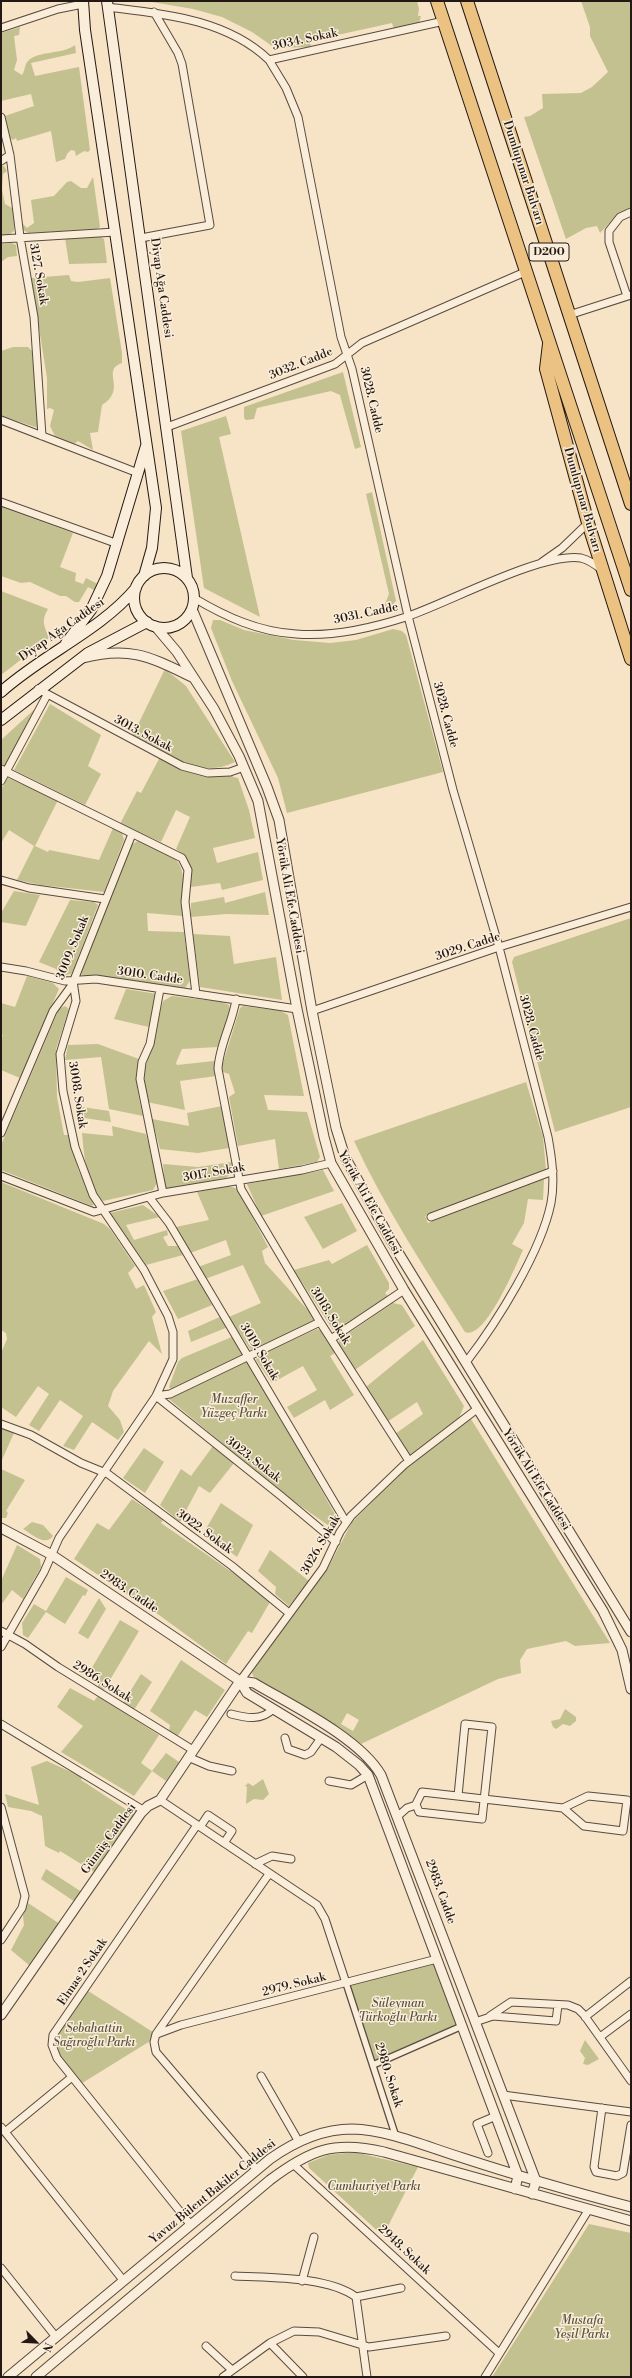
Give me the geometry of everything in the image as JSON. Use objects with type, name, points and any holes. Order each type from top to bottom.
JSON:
[{"type":"highway","name":"Dumlupınar Bulvarı","points":[[437,1],[631,590]]},
{"type":"highway","name":"Dumlupınar Bulvarı","points":[[467,1],[631,504]]},
{"type":"highway","name":"Dumlupınar Bulvarı","points":[[549,339],[546,369],[588,523],[631,659]]},
{"type":"main road","name":"Diyap Ağa Caddesi","points":[[1,692],[66,643],[112,613],[136,588],[144,576],[152,548],[156,508],[114,232],[83,2]]},
{"type":"main road","name":"Diyap Ağa Caddesi","points":[[107,4],[141,238],[187,578],[192,588],[194,598],[192,609]]},
{"type":"main road","points":[[66,643],[91,610],[107,576],[118,544],[147,442]]},
{"type":"main road","points":[[144,576],[151,571],[166,568],[174,570],[187,578]]},
{"type":"main road","points":[[136,588],[136,607],[151,624]]},
{"type":"main road","points":[[1,720],[38,689],[100,645],[151,624],[173,626],[188,616],[192,609]]},
{"type":"street","points":[[1,28],[83,2]]},
{"type":"street","name":"3034. Sokak","points":[[107,4],[196,21],[231,34],[255,46],[269,60],[444,20]]},
{"type":"street","points":[[141,238],[210,225],[182,64],[178,53],[154,12]]},
{"type":"street","name":"3028. Cadde","points":[[269,60],[286,88],[298,117],[341,336],[347,353],[408,616],[453,790],[499,947],[548,1137],[553,1171],[551,1203],[543,1230],[531,1258],[492,1329],[467,1361]]},
{"type":"street","name":"3127. Sokak","points":[[1,117],[5,156],[34,317],[42,436]]},
{"type":"street","points":[[569,315],[629,295],[609,242],[609,231],[613,224],[631,212]]},
{"type":"street","points":[[1,239],[114,232]]},
{"type":"street","name":"3032. Cadde","points":[[167,427],[335,364],[347,353],[362,343],[525,272]]},
{"type":"street","points":[[1,420],[138,473]]},
{"type":"street","points":[[1,502],[118,544]]},
{"type":"street","name":"3031. Cadde","points":[[194,598],[243,623],[296,634],[356,630],[408,616],[540,563],[562,548],[588,523]]},
{"type":"street","name":"3031. Cadde","points":[[540,563],[581,558],[602,570]]},
{"type":"street","name":"Yörük Ali Efe Caddesi","points":[[192,609],[267,787],[279,820],[312,1011],[336,1128],[345,1157],[393,1244],[630,1626]]},
{"type":"street","name":"Yörük Ali Efe Caddesi","points":[[151,624],[177,652],[194,678],[223,725],[254,790],[262,820],[297,1009],[324,1137],[331,1163],[404,1290],[615,1632],[623,1654],[631,1689]]},
{"type":"street","points":[[78,660],[108,652],[132,653],[160,661],[194,678]]},
{"type":"street","name":"3013. Sokak","points":[[38,689],[182,766],[208,773],[230,772],[244,767]]},
{"type":"street","points":[[1,781],[3,770],[47,695]]},
{"type":"street","points":[[3,770],[132,834],[177,854],[186,863],[185,902],[196,994]]},
{"type":"street","name":"3009. Sokak","points":[[1,1133],[53,1011],[74,981],[105,899],[132,834]]},
{"type":"street","points":[[1,880],[29,888],[105,899]]},
{"type":"street","name":"3029. Cadde","points":[[312,1011],[499,947],[631,907]]},
{"type":"street","name":"3010. Cadde","points":[[1,967],[26,970],[58,980],[74,981],[96,979],[297,1009]]},
{"type":"street","name":"3008. Sokak","points":[[1,1647],[52,1555],[59,1538],[156,1396],[173,1359],[174,1341],[171,1324],[144,1270],[102,1210],[86,1180],[75,1147],[63,1091],[60,1054],[76,1002],[74,981]]},
{"type":"street","points":[[160,989],[150,1044],[142,1062],[140,1079],[163,1193]]},
{"type":"street","name":"3018. Sokak","points":[[236,999],[234,1012],[219,1057],[218,1069],[238,1180],[272,1243],[330,1339],[409,1461]]},
{"type":"street","points":[[331,1163],[345,1157]]},
{"type":"street","name":"3017. Sokak","points":[[1,1176],[87,1211],[94,1212],[163,1193],[302,1170],[331,1163]]},
{"type":"street","points":[[431,1218],[553,1171]]},
{"type":"street","name":"3019. Sokak","points":[[149,1197],[169,1223],[346,1522]]},
{"type":"street","points":[[330,1339],[404,1290]]},
{"type":"street","points":[[156,1396],[170,1394],[320,1322]]},
{"type":"street","name":"3023. Sokak","points":[[156,1396],[336,1542]]},
{"type":"street","name":"3026. Sokak","points":[[240,1681],[289,1612],[323,1568],[346,1522],[409,1461],[477,1409]]},
{"type":"street","name":"3022. Sokak","points":[[1,1424],[31,1436],[81,1463],[103,1472],[232,1566],[289,1612]]},
{"type":"street","name":"2983. Cadde","points":[[1,1528],[52,1555],[240,1681],[254,1683],[335,1732],[368,1758],[382,1775],[536,2181]]},
{"type":"street","points":[[615,1632],[630,1626]]},
{"type":"street","name":"2986. Sokak","points":[[1,1631],[209,1766],[232,1771]]},
{"type":"street","name":"2983. Cadde","points":[[240,1681],[247,1693],[321,1738],[362,1768],[368,1775],[518,2176]]},
{"type":"street","name":"Gümüş Caddesi","points":[[1,2015],[143,1810],[160,1800],[240,1681]]},
{"type":"street","points":[[231,1714],[255,1718],[265,1715],[273,1709]]},
{"type":"street","points":[[1,1724],[143,1810]]},
{"type":"street","points":[[416,1805],[420,1813],[482,1819],[492,1727],[465,1724],[458,1796]]},
{"type":"street","points":[[286,1738],[288,1749],[305,1755],[311,1752],[321,1738]]},
{"type":"street","points":[[362,1768],[368,1758]]},
{"type":"street","points":[[329,1781],[351,1786],[368,1775]]},
{"type":"street","points":[[398,1816],[407,1808],[416,1805],[422,1792],[563,1808],[588,1796],[627,1800],[623,1831],[584,1826],[563,1808]]},
{"type":"street","points":[[160,1800],[269,1874],[156,2034],[154,2042],[156,2052],[257,2170]]},
{"type":"street","points":[[1,1807],[25,1900],[1,1940]]},
{"type":"street","points":[[199,1826],[208,1815],[232,1830],[224,1843]]},
{"type":"street","name":"Elmas 2 Sokak","points":[[190,2224],[72,2077],[55,2054],[52,2045],[53,2035],[199,1826]]},
{"type":"street","points":[[255,1864],[272,1856],[291,1859]]},
{"type":"street","name":"2980. Sokak","points":[[269,1874],[318,1907],[325,1919],[397,2137]]},
{"type":"street","name":"2979. Sokak","points":[[156,2034],[181,2025],[437,1959]]},
{"type":"street","points":[[585,2017],[631,1981]]},
{"type":"street","points":[[373,2065],[462,2026],[490,2016],[512,2002],[558,2005],[574,2008],[585,2017],[631,2081]]},
{"type":"street","points":[[490,2016],[556,2021],[558,2005]]},
{"type":"street","points":[[600,2037],[631,2014]]},
{"type":"street","points":[[261,2076],[299,2142]]},
{"type":"street","points":[[72,2077],[3,2129],[123,2280]]},
{"type":"street","points":[[503,2095],[631,2112]]},
{"type":"street","points":[[602,2108],[594,2167],[596,2172],[617,2176],[623,2173],[631,2125]]},
{"type":"street","points":[[488,2153],[477,2124],[496,2116]]},
{"type":"street","name":"Yavuz Bülent Bakiler Caddesi","points":[[8,2377],[190,2224],[277,2154],[299,2142],[323,2133],[350,2129],[374,2131],[518,2176],[631,2207]]},
{"type":"street","points":[[36,2377],[270,2180],[294,2164],[330,2147],[358,2147],[392,2154],[631,2221]]},
{"type":"street","name":"2948. Sokak","points":[[294,2164],[500,2353]]},
{"type":"street","points":[[515,2189],[518,2176]]},
{"type":"street","points":[[532,2194],[536,2181]]},
{"type":"street","points":[[484,2377],[589,2210],[593,2197]]},
{"type":"street","points":[[302,2281],[314,2237]]},
{"type":"street","points":[[1,2268],[56,2336]]},
{"type":"street","points":[[235,2276],[302,2281],[338,2288],[356,2297],[402,2288]]},
{"type":"street","points":[[356,2297],[367,2377]]},
{"type":"street","points":[[222,2377],[270,2343],[287,2334],[307,2330],[322,2332],[363,2346],[446,2336]]},
{"type":"street","points":[[270,2343],[304,2377]]},
{"type":"street","points":[[206,2346],[232,2370]]},
{"type":"green space","points":[[146,1],[417,1],[419,9],[418,16],[421,16],[419,23],[394,29],[392,23],[310,41],[311,47],[275,48],[252,32],[222,17],[193,9]]},
{"type":"green space","points":[[581,1],[631,1],[631,208],[615,217],[600,233],[597,226],[586,228],[566,239],[524,117],[530,116],[543,108],[542,94],[581,93],[592,87],[608,72],[590,36],[590,27]]},
{"type":"green space","points":[[20,27],[19,35],[14,36],[17,60],[14,70],[22,75],[28,61],[38,55],[64,50],[75,45],[76,53],[31,63],[35,76],[79,67],[90,150],[88,152],[84,151],[76,156],[75,151],[71,150],[65,159],[56,162],[51,131],[17,141],[16,138],[13,140],[10,138],[5,116],[34,106],[31,94],[1,101],[1,33]]},
{"type":"green space","points":[[1,166],[4,166],[7,171],[3,174],[2,190],[5,204],[14,209],[14,231],[7,236],[1,236]]},
{"type":"green space","points":[[93,177],[100,227],[97,229],[28,233],[22,229],[21,222],[27,228],[34,223],[31,200],[54,196],[67,182],[71,181],[81,188],[87,188]]},
{"type":"green space","points":[[101,237],[104,239],[107,263],[69,264],[65,238]]},
{"type":"green space","points":[[12,243],[16,245],[17,256],[8,257],[1,262],[1,244]]},
{"type":"green space","points":[[69,275],[71,281],[78,282],[110,278],[122,353],[122,363],[116,366],[113,370],[113,393],[102,405],[98,432],[90,433],[93,450],[78,441],[74,444],[55,436],[50,426],[54,410],[50,408],[47,409],[47,378],[31,278]]},
{"type":"green space","points":[[13,347],[28,347],[32,351],[38,428],[1,416],[1,351]]},
{"type":"green space","points":[[343,372],[361,447],[355,449],[340,395],[331,391],[257,408],[254,419],[246,420],[244,418],[244,407]]},
{"type":"green space","points":[[226,416],[231,434],[219,437],[260,617],[204,588],[181,431]]},
{"type":"green space","points":[[372,492],[396,601],[389,608],[383,609],[389,594],[366,494]]},
{"type":"green space","points":[[1,507],[73,533],[60,567],[76,573],[75,581],[83,584],[86,578],[98,584],[94,590],[88,587],[79,602],[75,602],[66,596],[60,596],[30,582],[21,583],[1,576]]},
{"type":"green space","points":[[1,591],[48,609],[44,617],[44,623],[49,638],[1,675]]},
{"type":"green space","points":[[213,620],[220,620],[244,630],[294,640],[330,643],[356,640],[393,629],[402,631],[406,635],[443,772],[287,813],[278,778],[232,681],[211,628]]},
{"type":"green space","points":[[165,669],[186,686],[235,762],[221,767],[208,768],[182,763],[132,737]]},
{"type":"green space","points":[[50,704],[101,735],[88,766],[101,774],[85,805],[14,770]]},
{"type":"green space","points":[[37,707],[6,766],[1,766],[1,740]]},
{"type":"green space","points":[[160,757],[178,766],[232,774],[233,777],[238,778],[249,810],[255,838],[213,848],[217,863],[258,852],[263,880],[222,890],[220,883],[191,887],[189,865],[185,857],[176,849],[190,817],[176,810],[161,842],[120,824],[137,791],[141,793]]},
{"type":"green space","points":[[8,778],[58,800],[35,846],[48,852],[49,850],[99,860],[113,828],[122,833],[124,840],[104,892],[41,885],[17,880],[34,846],[9,830],[1,843],[1,789]]},
{"type":"green space","points":[[138,841],[155,847],[176,859],[183,875],[183,916],[147,913],[148,931],[184,932],[190,981],[185,988],[104,977],[86,977],[81,974],[131,845]]},
{"type":"green space","points":[[14,891],[40,895],[26,926],[1,922],[1,913]]},
{"type":"green space","points":[[265,892],[269,915],[226,914],[191,917],[191,903],[224,897],[225,903]]},
{"type":"green space","points":[[70,900],[94,902],[98,905],[71,974],[61,976],[56,969],[39,962]]},
{"type":"green space","points":[[631,918],[631,1107],[555,1132],[512,962],[514,957]]},
{"type":"green space","points":[[193,934],[230,936],[234,964],[276,957],[282,1000],[200,987]]},
{"type":"green space","points":[[27,976],[53,983],[59,989],[20,1078],[1,1070],[1,1040],[3,1035],[1,1034],[1,1003],[15,1007]]},
{"type":"green space","points":[[126,989],[157,994],[149,1027],[114,1019]]},
{"type":"green space","points":[[172,996],[222,1002],[229,1005],[230,1011],[218,1047],[182,1049],[176,1063],[177,1065],[214,1061],[216,1076],[180,1081],[185,1110],[147,1102],[144,1073],[163,1001]]},
{"type":"green space","points":[[65,1006],[69,1009],[56,1049],[57,1097],[64,1135],[70,1135],[78,1169],[94,1204],[92,1206],[1,1170],[1,1145],[59,1009]]},
{"type":"green space","points":[[243,1006],[281,1011],[288,1015],[304,1096],[264,1095],[268,1110],[307,1112],[320,1157],[317,1162],[279,1169],[275,1139],[238,1146],[229,1097],[235,1093],[229,1074],[223,1072],[222,1066],[240,1008]]},
{"type":"green space","points":[[98,1044],[139,1059],[137,1066],[138,1095],[143,1116],[109,1109],[101,1057],[65,1060],[68,1045]]},
{"type":"green space","points":[[526,1082],[543,1137],[546,1170],[425,1216],[428,1223],[544,1179],[543,1200],[528,1199],[524,1223],[512,1244],[523,1250],[507,1285],[482,1325],[473,1332],[465,1332],[392,1215],[354,1141]]},
{"type":"green space","points":[[76,1106],[109,1111],[111,1122],[78,1117]]},
{"type":"green space","points":[[222,1106],[229,1148],[198,1153],[160,1149],[152,1119],[189,1126],[187,1113]]},
{"type":"green space","points":[[112,1126],[146,1134],[158,1181],[153,1190],[103,1201],[97,1194],[89,1178],[82,1133],[113,1136]]},
{"type":"green space","points":[[232,1162],[231,1173],[226,1178],[167,1189],[165,1187],[163,1164],[198,1167]]},
{"type":"green space","points":[[323,1170],[334,1191],[261,1216],[247,1184]]},
{"type":"green space","points":[[1,1182],[104,1224],[110,1229],[135,1266],[128,1273],[136,1289],[144,1285],[156,1312],[152,1317],[162,1354],[149,1341],[113,1391],[108,1406],[120,1420],[124,1432],[118,1440],[92,1422],[74,1450],[63,1446],[83,1416],[60,1400],[39,1431],[29,1425],[49,1394],[38,1386],[16,1417],[1,1407],[1,1353],[7,1339],[6,1333],[1,1330]]},
{"type":"green space","points":[[229,1186],[238,1189],[268,1247],[262,1251],[265,1263],[314,1317],[314,1321],[255,1350],[250,1349],[229,1317],[261,1303],[243,1265],[205,1279],[198,1267],[231,1255],[226,1240],[190,1253],[176,1227],[209,1220],[197,1192]]},
{"type":"green space","points":[[342,1203],[357,1231],[323,1249],[304,1217]]},
{"type":"green space","points":[[143,1205],[160,1217],[126,1225],[134,1240],[167,1230],[168,1235],[163,1237],[168,1246],[178,1246],[183,1255],[146,1265],[110,1213]]},
{"type":"green space","points":[[367,1245],[389,1283],[389,1289],[385,1293],[388,1296],[337,1331],[333,1330],[294,1270],[329,1260],[332,1264]]},
{"type":"green space","points":[[198,1279],[212,1305],[178,1319],[163,1291]]},
{"type":"green space","points":[[393,1303],[402,1305],[415,1326],[355,1370],[338,1343],[340,1339]]},
{"type":"green space","points":[[222,1316],[228,1327],[191,1342],[188,1331]]},
{"type":"green space","points":[[317,1329],[322,1331],[335,1353],[330,1356],[354,1395],[330,1410],[325,1400],[294,1418],[287,1407],[317,1390],[303,1366],[272,1383],[256,1360],[258,1356]]},
{"type":"green space","points":[[234,1336],[243,1356],[171,1389],[169,1387],[178,1362],[182,1358]]},
{"type":"green space","points":[[423,1340],[464,1406],[459,1418],[411,1455],[408,1454],[395,1434],[423,1414],[417,1402],[387,1422],[366,1387]]},
{"type":"green space","name":"Muzaffer Yüzgeç Parkı","points":[[247,1362],[250,1363],[337,1518],[332,1528],[282,1493],[169,1399]]},
{"type":"green space","points":[[468,1419],[471,1419],[610,1643],[575,1646],[566,1641],[527,1649],[520,1660],[521,1673],[498,1679],[361,1744],[253,1676],[252,1672],[328,1568],[352,1522],[414,1461]],"holes":[[[347,1713],[359,1720],[353,1731],[341,1724]]]},
{"type":"green space","points":[[1,1429],[14,1433],[1,1462]]},
{"type":"green space","points":[[213,1446],[234,1463],[210,1493],[199,1486],[180,1522],[160,1505],[181,1469],[191,1476]]},
{"type":"green space","points":[[144,1448],[164,1462],[145,1493],[123,1478]]},
{"type":"green space","points":[[1,1469],[25,1480],[6,1511],[8,1513],[6,1518],[1,1518]]},
{"type":"green space","points":[[132,1499],[163,1520],[161,1523],[239,1577],[270,1602],[252,1633],[248,1631],[226,1664],[159,1615],[74,1559],[97,1523],[109,1530]]},
{"type":"green space","points":[[221,1503],[253,1525],[237,1557],[204,1532]]},
{"type":"green space","points":[[32,1522],[43,1525],[53,1536],[50,1539],[42,1540],[23,1529]]},
{"type":"green space","points":[[17,1545],[40,1559],[41,1567],[23,1599],[12,1590],[1,1605],[1,1581]]},
{"type":"green space","points":[[270,1550],[309,1581],[289,1606],[275,1594],[276,1587],[258,1571]]},
{"type":"green space","points":[[66,1577],[88,1590],[85,1596],[83,1595],[65,1624],[46,1612],[28,1638],[23,1635],[22,1623],[34,1604],[46,1611]]},
{"type":"green space","points":[[99,1598],[106,1609],[88,1639],[78,1633]]},
{"type":"green space","points":[[120,1620],[139,1631],[104,1690],[98,1687],[100,1678],[90,1671]]},
{"type":"green space","points":[[181,1660],[225,1690],[207,1717],[195,1710],[177,1737],[169,1732],[170,1725],[150,1711]]},
{"type":"green space","points":[[141,1674],[152,1682],[134,1710],[123,1703]]},
{"type":"green space","points":[[70,1688],[94,1701],[98,1696],[159,1735],[141,1763],[152,1771],[134,1796],[61,1752],[83,1726],[57,1707]]},
{"type":"green space","points":[[565,1709],[576,1717],[576,1721],[570,1726],[563,1724],[556,1729],[553,1727],[551,1721],[560,1719]]},
{"type":"green space","points":[[166,1753],[179,1762],[166,1781],[152,1771]]},
{"type":"green space","points":[[47,1761],[82,1777],[81,1780],[133,1814],[137,1813],[96,1873],[60,1851],[59,1853],[45,1846],[42,1816],[31,1811],[8,1807],[5,1794],[39,1805],[31,1767]]},
{"type":"green space","points":[[263,1779],[269,1794],[263,1800],[254,1799],[246,1804],[247,1787],[245,1786],[248,1783],[253,1786]]},
{"type":"green space","points":[[46,1869],[82,1892],[75,1902],[41,1879]]},
{"type":"green space","points":[[28,1903],[60,1924],[30,1966],[11,1950],[24,1925],[23,1916]]},
{"type":"green space","name":"Süleyman Türkoğlu Parkı","points":[[437,1959],[462,2026],[373,2065],[346,1983]]},
{"type":"green space","name":"Sebahattin Sağıroğlu Parkı","points":[[85,1989],[156,2034],[155,2038],[79,2085],[57,2058],[52,2040]]},
{"type":"green space","points":[[585,2040],[599,2059],[588,2065],[583,2064],[585,2058],[580,2051]]},
{"type":"green space","name":"Cumhuriyet Parkı","points":[[358,2153],[418,2167],[383,2236],[309,2168],[308,2163],[328,2155]]},
{"type":"green space","name":"Mustafa Yeşil Parkı","points":[[589,2224],[631,2233],[631,2377],[492,2377]]}]
